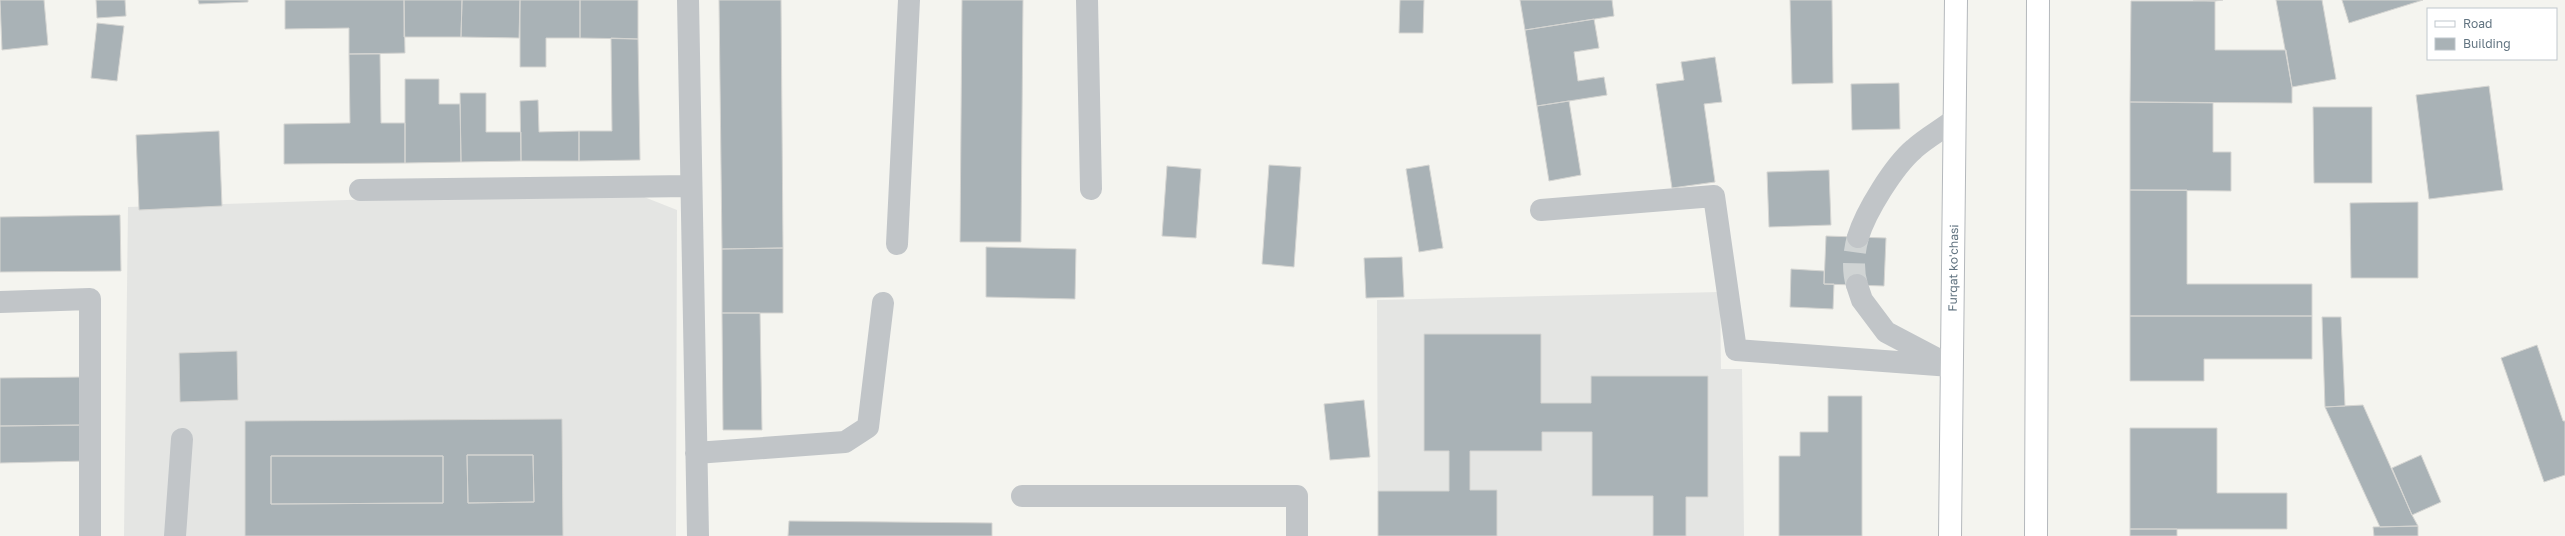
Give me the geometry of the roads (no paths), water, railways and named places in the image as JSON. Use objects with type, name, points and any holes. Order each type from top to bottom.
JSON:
[{"type":"main road","name":"Furqat ko'chasi","points":[[1950,536],[1956,0]]},
{"type":"main road","points":[[2036,536],[2038,0]]},
{"type":"lane","points":[[688,0],[698,536]]},
{"type":"lane","points":[[897,244],[909,0]]},
{"type":"lane","points":[[1087,0],[1091,188]]},
{"type":"lane","points":[[1858,236],[1864,219],[1890,178],[1913,149],[1954,120]]},
{"type":"lane","points":[[360,190],[691,186]]},
{"type":"lane","points":[[1541,210],[1714,196],[1736,350],[1951,366]]},
{"type":"lane","points":[[1856,285],[1862,300],[1886,332],[1951,366]]},
{"type":"lane","points":[[0,302],[90,299],[90,536]]},
{"type":"lane","points":[[696,453],[845,442],[868,427],[883,303]]},
{"type":"lane","points":[[175,536],[182,439]]},
{"type":"lane","points":[[1022,496],[1297,496],[1297,536]]},
{"type":"tunnel","points":[[1857,285],[1854,273],[1854,261],[1858,237]]}]
